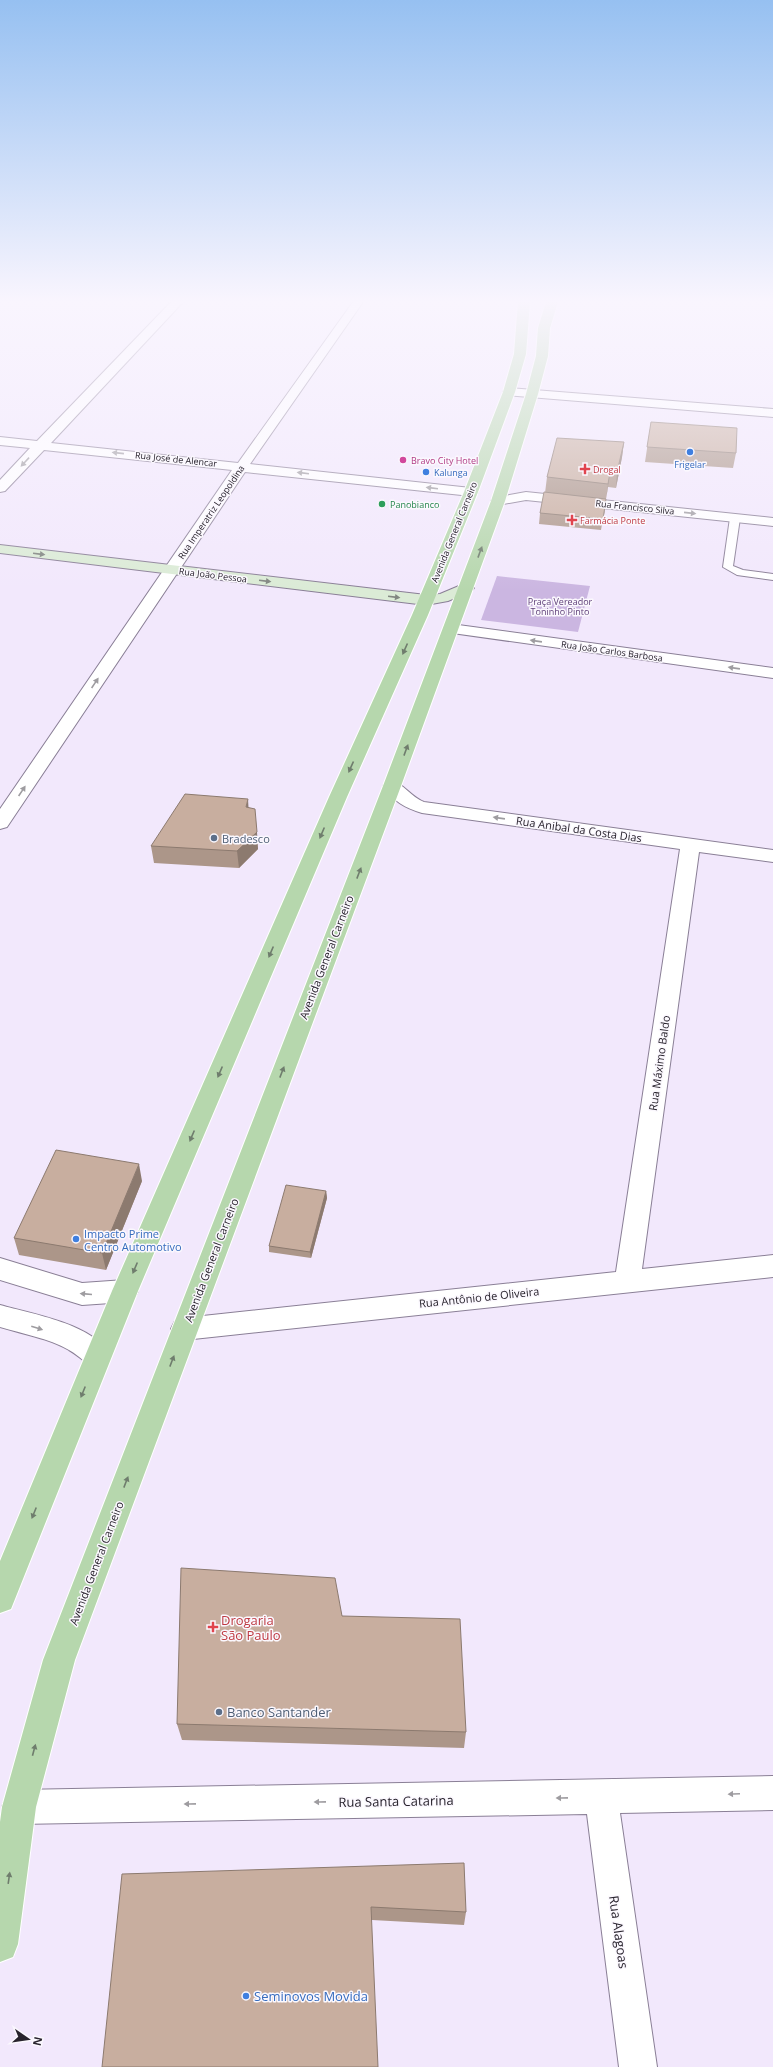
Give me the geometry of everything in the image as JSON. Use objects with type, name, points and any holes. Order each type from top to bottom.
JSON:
[{"type":"main road","name":"Avenida General Carneiro","points":[[0,1598],[97,1356],[338,797],[426,600],[471,492],[507,398]]},
{"type":"main road","name":"Avenida General Carneiro","points":[[0,1944],[19,1807],[59,1660],[451,629],[498,502],[531,398]]},
{"type":"main road","name":"Rua João Pessoa","points":[[0,550],[426,600]]},
{"type":"main road","name":"Avenida General Carneiro","points":[[426,600],[443,598],[466,588]]},
{"type":"street","points":[[0,488],[85,398]]},
{"type":"street","name":"Rua Imperatriz Leopoldina","points":[[0,823],[242,466],[290,398]]},
{"type":"street","points":[[589,398],[773,413]]},
{"type":"street","name":"Rua José de Alencar","points":[[0,441],[471,492]]},
{"type":"street","name":"Rua Francisco Silva","points":[[498,502],[526,496],[773,522]]},
{"type":"street","name":"Rua João Carlos Barbosa","points":[[451,629],[773,673]]},
{"type":"street","name":"Rua Anibal da Costa Dias","points":[[392,786],[402,798],[411,804],[422,807],[773,856]]},
{"type":"street","name":"Rua Máximo Baldo","points":[[628,1280],[690,845]]},
{"type":"street","name":"Rua Antônio de Oliveira","points":[[184,1328],[628,1280],[773,1266]]},
{"type":"street","points":[[0,1269],[82,1294],[125,1291]]},
{"type":"street","points":[[0,1316],[69,1338],[92,1349],[97,1356]]},
{"type":"street","name":"Rua Santa Catarina","points":[[19,1807],[601,1798],[773,1793]]},
{"type":"street","name":"Rua Alagoas","points":[[601,1798],[638,2067]]},
{"type":"lane","points":[[735,518],[728,568],[741,573],[773,577]]},
{"type":"green space","name":"Praça Vereador Toninho Pinto","points":[[497,576],[590,586],[578,632],[481,620]]},
{"type":"building","points":[[651,422],[737,428],[736,453],[647,447]]},
{"type":"building","name":"Drogal","points":[[557,438],[624,442],[617,472],[610,472],[608,484],[547,477]]},
{"type":"building","points":[[544,492],[606,499],[603,519],[540,513]]},
{"type":"building","points":[[185,794],[248,799],[246,807],[255,809],[257,832],[237,851],[151,846]]},
{"type":"building","points":[[56,1150],[139,1164],[102,1253],[14,1238]]},
{"type":"building","points":[[286,1185],[326,1191],[310,1252],[269,1246]]},
{"type":"building","points":[[181,1568],[335,1578],[342,1616],[460,1619],[466,1732],[177,1724]]},
{"type":"building","name":"Seminovos Movida","points":[[464,1863],[466,1912],[371,1907],[378,2067],[102,2067],[122,1874]]},
{"type":"place","name":"Frigelar","points":[[690,452]]},
{"type":"place","name":"Bravo City Hotel","points":[[403,460]]},
{"type":"place","name":"Drogal","points":[[585,469]]},
{"type":"place","name":"Kalunga","points":[[426,472]]},
{"type":"place","name":"Panobianco","points":[[382,504]]},
{"type":"place","name":"Farmácia Ponte","points":[[572,520]]},
{"type":"place","name":"Bradesco","points":[[214,838]]},
{"type":"place","name":"Impacto Prime Centro Automotivo","points":[[76,1239]]},
{"type":"place","name":"Drogaria São Paulo","points":[[213,1627]]},
{"type":"place","name":"Banco Santander","points":[[219,1712]]},
{"type":"place","name":"Seminovos Movida","points":[[246,1996]]}]
